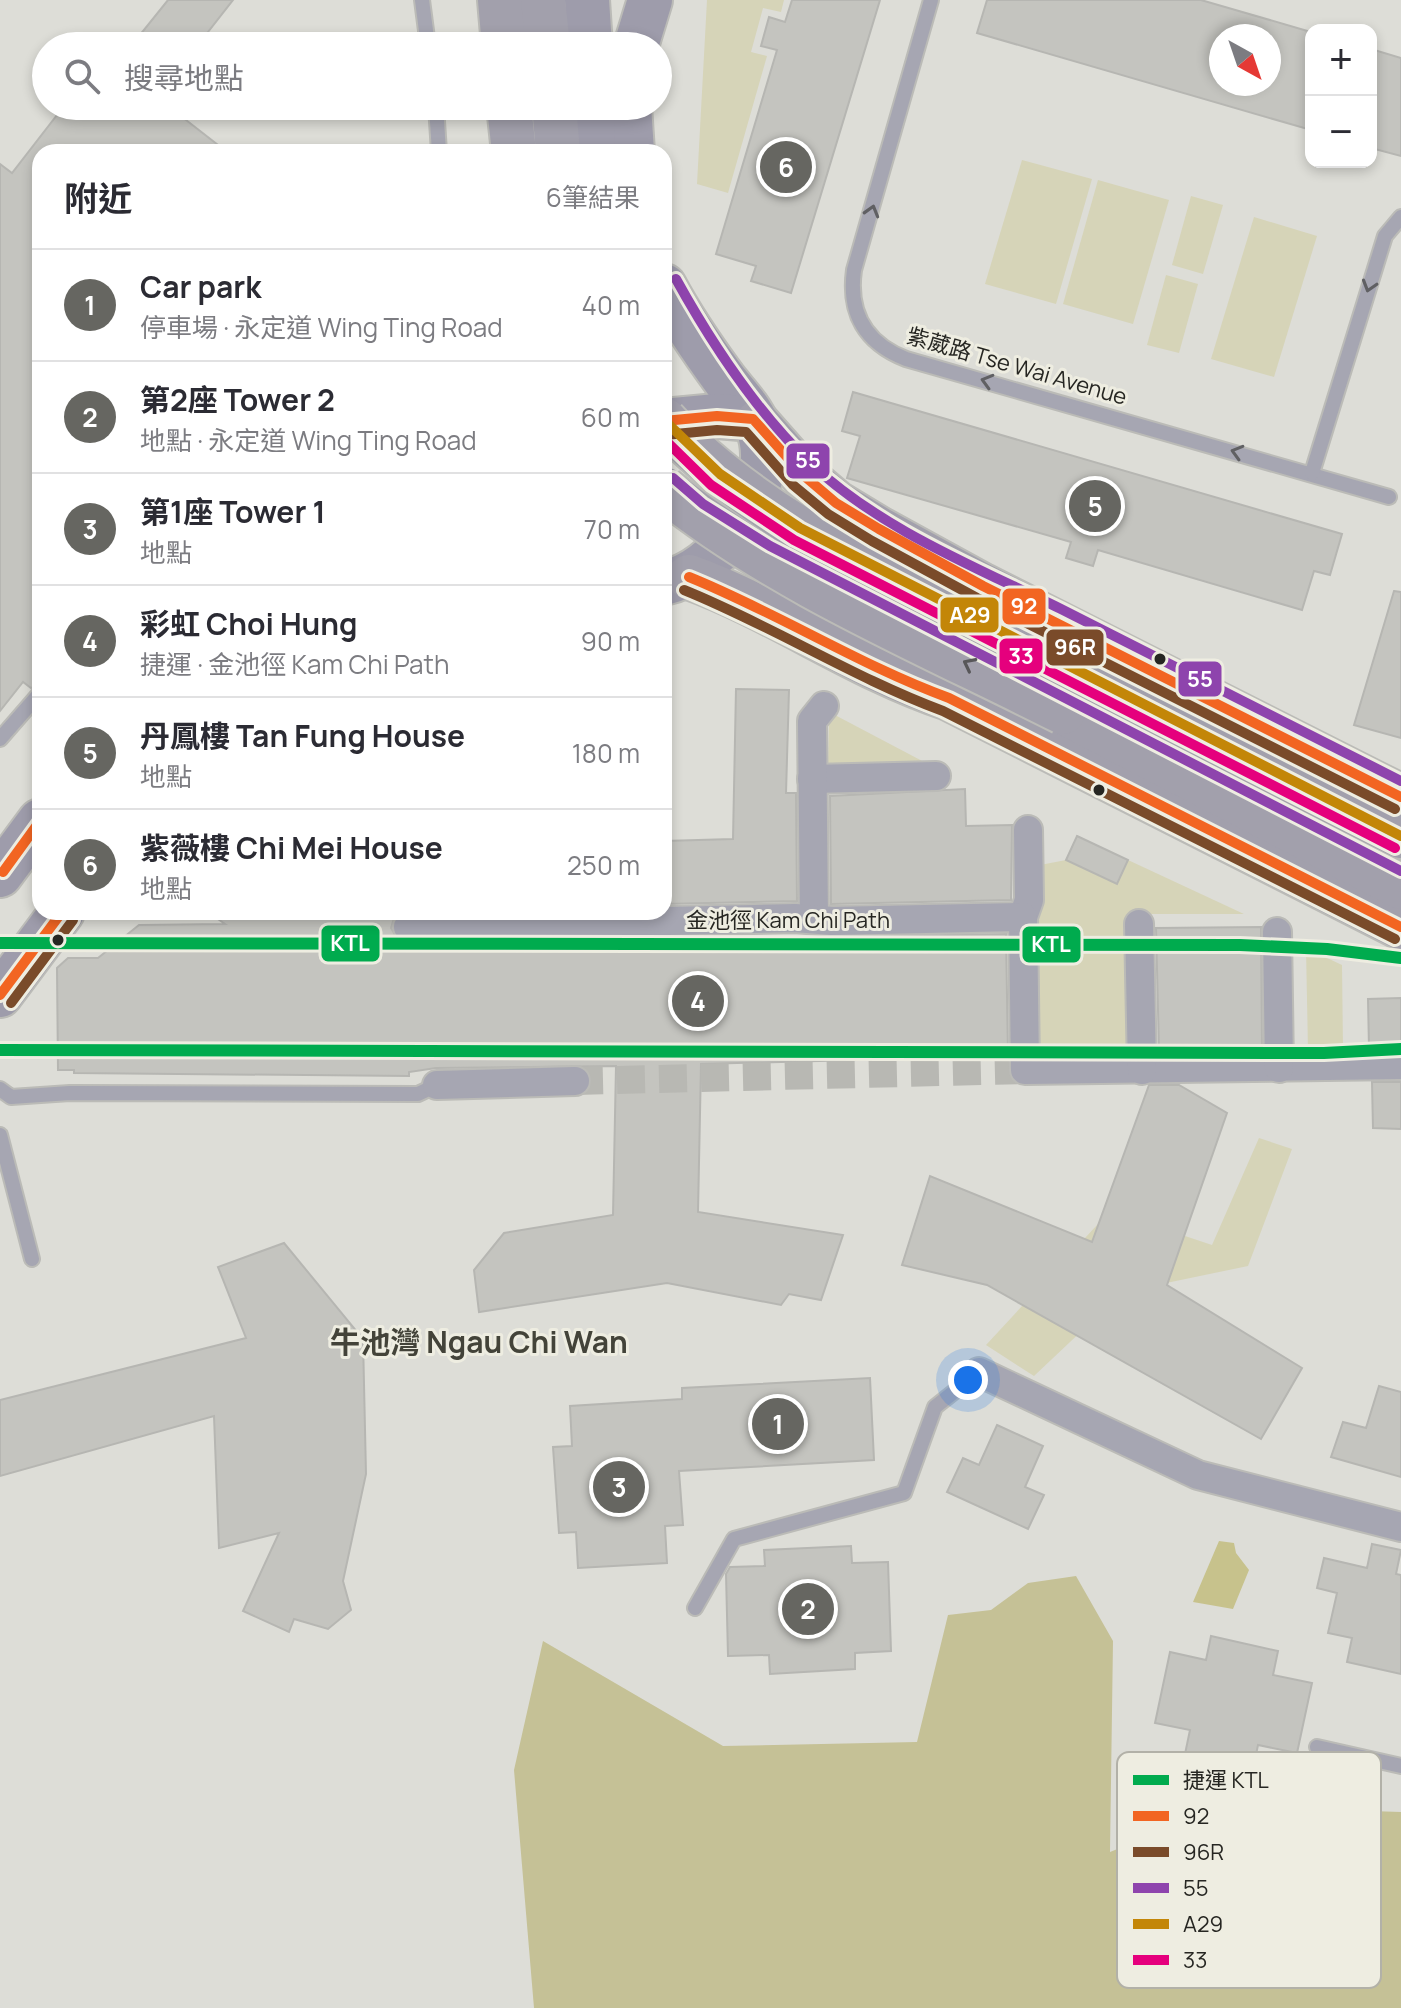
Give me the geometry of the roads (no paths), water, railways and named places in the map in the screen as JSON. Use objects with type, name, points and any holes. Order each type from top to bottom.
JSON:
[{"type":"highway","points":[[500,0],[503,32]]},
{"type":"highway","points":[[543,0],[546,32]]},
{"type":"highway","points":[[555,120],[557,144]]},
{"type":"highway","points":[[755,421],[802,474],[836,503],[879,529],[983,586],[1401,797]]},
{"type":"highway","points":[[672,428],[720,474],[800,528],[1073,694],[1401,887]]},
{"type":"highway","points":[[672,496],[695,515],[763,558],[1401,836]]},
{"type":"highway","points":[[672,569],[754,603],[912,686],[949,698],[1401,927]]},
{"type":"main road","points":[[482,0],[485,32]]},
{"type":"main road","points":[[587,0],[589,32]]},
{"type":"main road","points":[[622,0],[624,32]]},
{"type":"main road","points":[[640,32],[650,0]]},
{"type":"main road","points":[[592,144],[593,120]]},
{"type":"main road","points":[[630,120],[631,144]]},
{"type":"main road","points":[[672,299],[701,348],[755,421],[762,452],[761,480],[751,509],[734,534],[672,569]]},
{"type":"main road","points":[[672,419],[717,416],[755,421]]},
{"type":"main road","points":[[1,873],[32,832]]},
{"type":"main road","points":[[0,951],[32,905]]},
{"type":"main road","points":[[0,995],[56,920]]},
{"type":"street","points":[[814,919],[812,721],[824,706]]},
{"type":"street","points":[[812,779],[936,776]]},
{"type":"street","points":[[1028,830],[1029,900],[1023,917],[1025,1070],[1401,1065]]},
{"type":"street","name":"金池徑 Kam Chi Path","points":[[408,927],[1023,917]]},
{"type":"street","points":[[1139,924],[1142,1070]]},
{"type":"street","points":[[1277,932],[1279,1068]]},
{"type":"street","points":[[437,1085],[575,1081]]},
{"type":"street","points":[[979,1372],[1198,1475],[1401,1527]]},
{"type":"lane","points":[[422,0],[426,32]]},
{"type":"lane","name":"紫葳路 Tse Wai Avenue","points":[[931,0],[854,270],[854,308],[868,335],[878,345],[906,359],[1389,497]]},
{"type":"lane","points":[[437,120],[438,144]]},
{"type":"lane","points":[[1312,473],[1385,236],[1401,217]]},
{"type":"lane","points":[[0,739],[2,741],[32,703]]},
{"type":"lane","points":[[0,1089],[11,1097],[70,1093],[418,1094],[437,1085]]},
{"type":"lane","points":[[0,1135],[32,1259]]},
{"type":"lane","points":[[695,1608],[734,1539],[904,1493],[935,1407],[979,1372]]},
{"type":"lane","points":[[1317,1747],[1339,1752]]},
{"type":"lane","points":[[1381,1761],[1401,1766]]},
{"type":"tunnel","points":[[575,1081],[1025,1070]]},
{"type":"metro line","name":"KTL","points":[[0,943],[1240,945],[1327,949],[1401,958]]},
{"type":"metro line","name":"KTL","points":[[0,1050],[1324,1053],[1401,1049]]},
{"type":"place","name":"紫薇樓 Chi Mei House","points":[[786,167]]},
{"type":"place","name":"丹鳳樓 Tan Fung House","points":[[1095,506]]},
{"type":"place","name":"彩虹 Choi Hung","points":[[698,1001]]},
{"type":"place","name":"Car park","points":[[778,1424]]},
{"type":"place","name":"第1座 Tower 1","points":[[619,1487]]},
{"type":"place","name":"第2座 Tower 2","points":[[808,1609]]},
{"type":"district","name":"牛池灣 Ngau Chi Wan","points":[[479,1343]]}]
